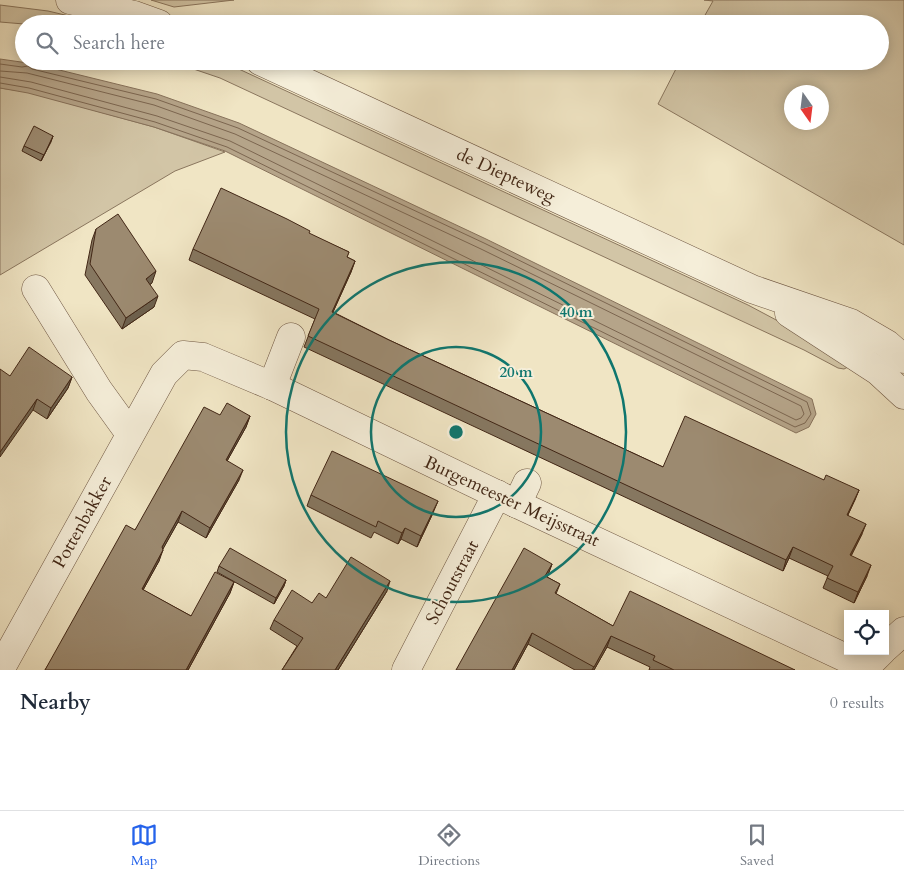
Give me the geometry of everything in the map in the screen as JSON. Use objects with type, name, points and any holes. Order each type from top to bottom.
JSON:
[{"type":"street","points":[[70,0],[134,15]]},
{"type":"street","name":"de Diepteweg","points":[[279,70],[752,289],[851,323],[887,344],[904,360]]},
{"type":"street","points":[[36,289],[99,391],[130,434]]},
{"type":"street","name":"de Diepteweg","points":[[752,289],[878,371],[904,395]]},
{"type":"street","points":[[272,386],[292,337]]},
{"type":"street","name":"Burgemeester Meijsstraat","points":[[164,374],[183,355],[203,357],[514,494],[870,663]]},
{"type":"street","name":"Pottenbakker","points":[[0,670],[164,374]]},
{"type":"street","name":"Schoutstraat","points":[[406,670],[514,494]]},
{"type":"street","points":[[889,644],[904,631]]},
{"type":"shaded area","points":[[151,0],[234,0],[174,7]]},
{"type":"shaded area","points":[[704,0],[904,0],[904,245],[658,104],[675,70],[889,70],[889,15],[705,15],[713,1]]},
{"type":"shaded area","points":[[0,5],[65,15],[15,15],[15,23],[0,22]]},
{"type":"shaded area","points":[[196,70],[241,70],[748,305],[810,338],[848,367],[844,369],[838,368],[804,350],[220,78]]},
{"type":"shaded area","points":[[0,88],[28,92],[154,127],[225,152],[175,171],[0,275]]},
{"type":"water","points":[[0,59],[15,61],[15,70],[59,70],[157,94],[239,123],[486,239],[812,399],[816,414],[809,427],[796,433],[225,151],[154,127],[28,93],[0,88]]},
{"type":"building","points":[[34,126],[53,136],[44,155],[24,146]]},
{"type":"building","points":[[221,188],[287,219],[310,231],[309,233],[349,252],[347,257],[355,261],[332,312],[389,340],[663,467],[685,416],[824,480],[826,475],[859,490],[847,515],[866,524],[850,555],[871,565],[858,592],[827,578],[833,566],[793,547],[786,560],[308,336],[319,309],[193,249]]},
{"type":"building","points":[[118,214],[156,271],[146,279],[158,296],[126,318],[90,264],[96,229]]},
{"type":"building","points":[[29,347],[72,377],[51,408],[37,399],[0,452],[0,369],[10,376]]},
{"type":"building","points":[[227,403],[250,416],[226,460],[243,470],[210,528],[182,511],[142,589],[191,616],[215,572],[234,582],[186,670],[45,670],[126,525],[135,530],[204,407],[220,415]]},
{"type":"building","points":[[332,451],[438,501],[421,536],[405,528],[402,533],[378,521],[376,527],[311,495]]},
{"type":"building","points":[[230,548],[286,580],[276,598],[219,566]]},
{"type":"building","points":[[524,548],[552,564],[545,576],[560,584],[555,593],[613,626],[630,591],[795,670],[674,670],[653,660],[655,656],[611,636],[594,667],[532,633],[512,670],[456,670]]},
{"type":"building","points":[[351,557],[390,581],[335,670],[282,670],[303,638],[274,620],[292,590],[312,603],[319,593],[326,598]]}]
